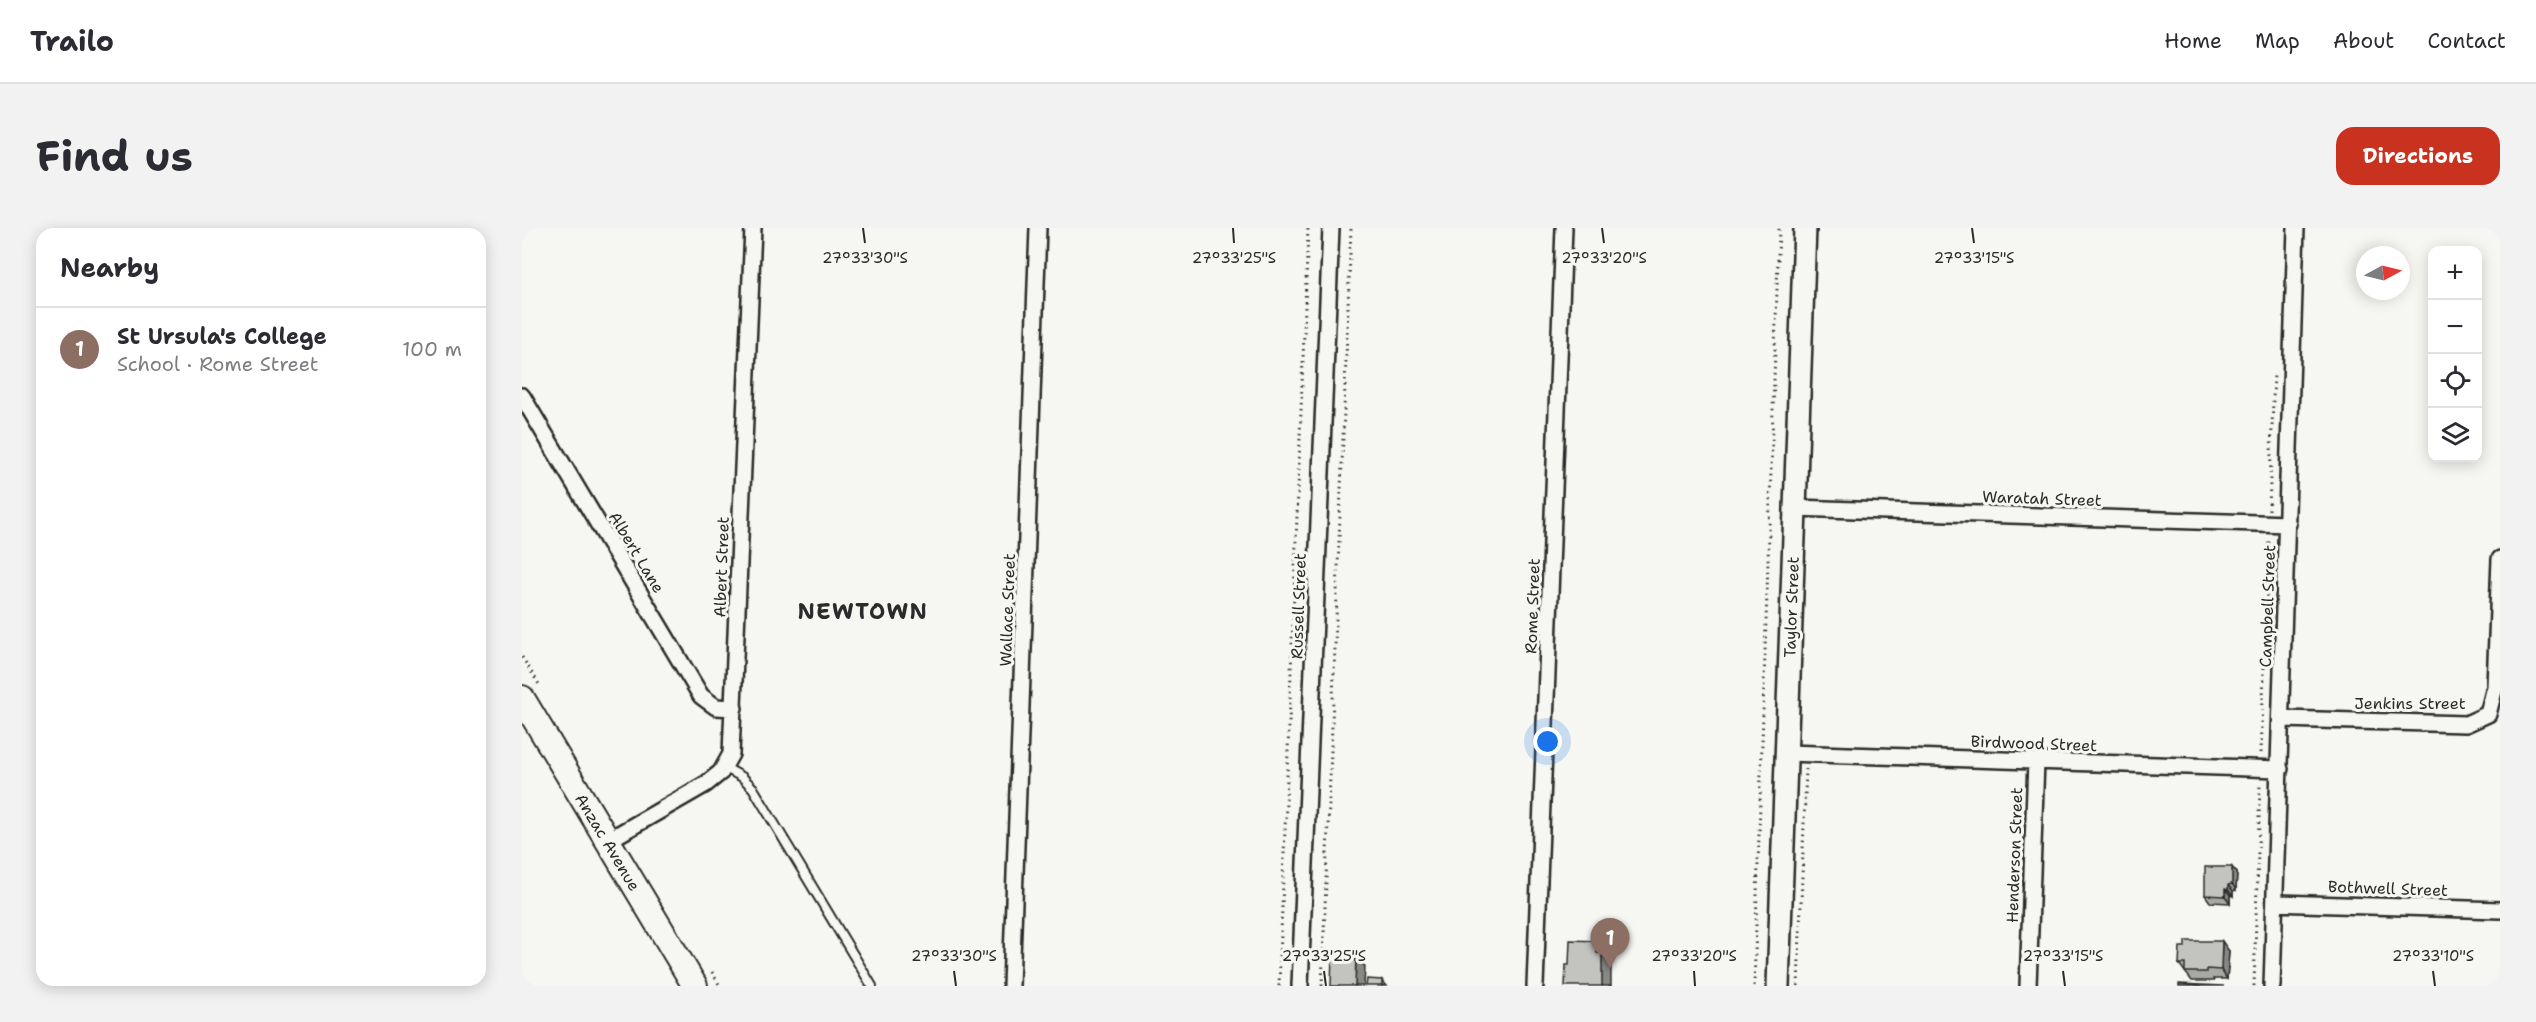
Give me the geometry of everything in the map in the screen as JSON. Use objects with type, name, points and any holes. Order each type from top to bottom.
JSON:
[{"type":"main road","name":"Anzac Avenue","points":[[522,698],[695,986]]},
{"type":"street","name":"Albert Street","points":[[724,767],[733,743],[753,228]]},
{"type":"street","name":"Russell Street","points":[[1300,986],[1331,228]]},
{"type":"street","name":"Rome Street","points":[[1535,986],[1564,228]]},
{"type":"street","name":"Taylor Street","points":[[1778,986],[1805,228]]},
{"type":"street","name":"Campbell Street","points":[[2272,986],[2296,228]]},
{"type":"street","name":"Wallace Street","points":[[1011,986],[1039,231]]},
{"type":"street","name":"Albert Lane","points":[[522,396],[701,696],[716,707],[734,708]]},
{"type":"street","name":"Waratah Street","points":[[1794,508],[2288,524]]},
{"type":"street","name":"Jenkins Street","points":[[2282,719],[2466,724],[2488,714],[2495,687],[2499,642],[2500,559]]},
{"type":"street","name":"Birdwood Street","points":[[1786,753],[2280,769]]},
{"type":"street","name":"Henderson Street","points":[[2028,986],[2036,761]]},
{"type":"street","points":[[608,841],[706,784],[724,767]]},
{"type":"street","name":"Bothwell Street","points":[[2275,903],[2500,910]]},
{"type":"lane","points":[[724,767],[742,777],[753,788],[872,986]]},
{"type":"path","points":[[1279,986],[1308,228]]},
{"type":"path","points":[[1322,986],[1351,228]]},
{"type":"path","points":[[1754,986],[1779,228]]},
{"type":"path","points":[[2254,986],[2275,367]]},
{"type":"building","points":[[2205,867],[2232,867],[2232,884],[2228,885],[2228,890],[2225,889],[2225,896],[2205,895]]},
{"type":"building","points":[[1570,940],[1598,941],[1597,953],[1602,953],[1602,986],[1565,986]]},
{"type":"building","points":[[2185,941],[2222,941],[2221,970],[2185,972],[2185,964],[2179,964],[2180,947],[2185,947]]},
{"type":"building","points":[[1332,954],[1356,955],[1355,986],[1331,986]]},
{"type":"building","points":[[1367,979],[1382,980],[1382,986],[1366,986]]},
{"type":"building","points":[[2179,984],[2224,986],[2179,986]]},
{"type":"place","name":"St Ursula's College","points":[[1610,968]]},
{"type":"district","name":"NEWTOWN","points":[[863,611]]}]
